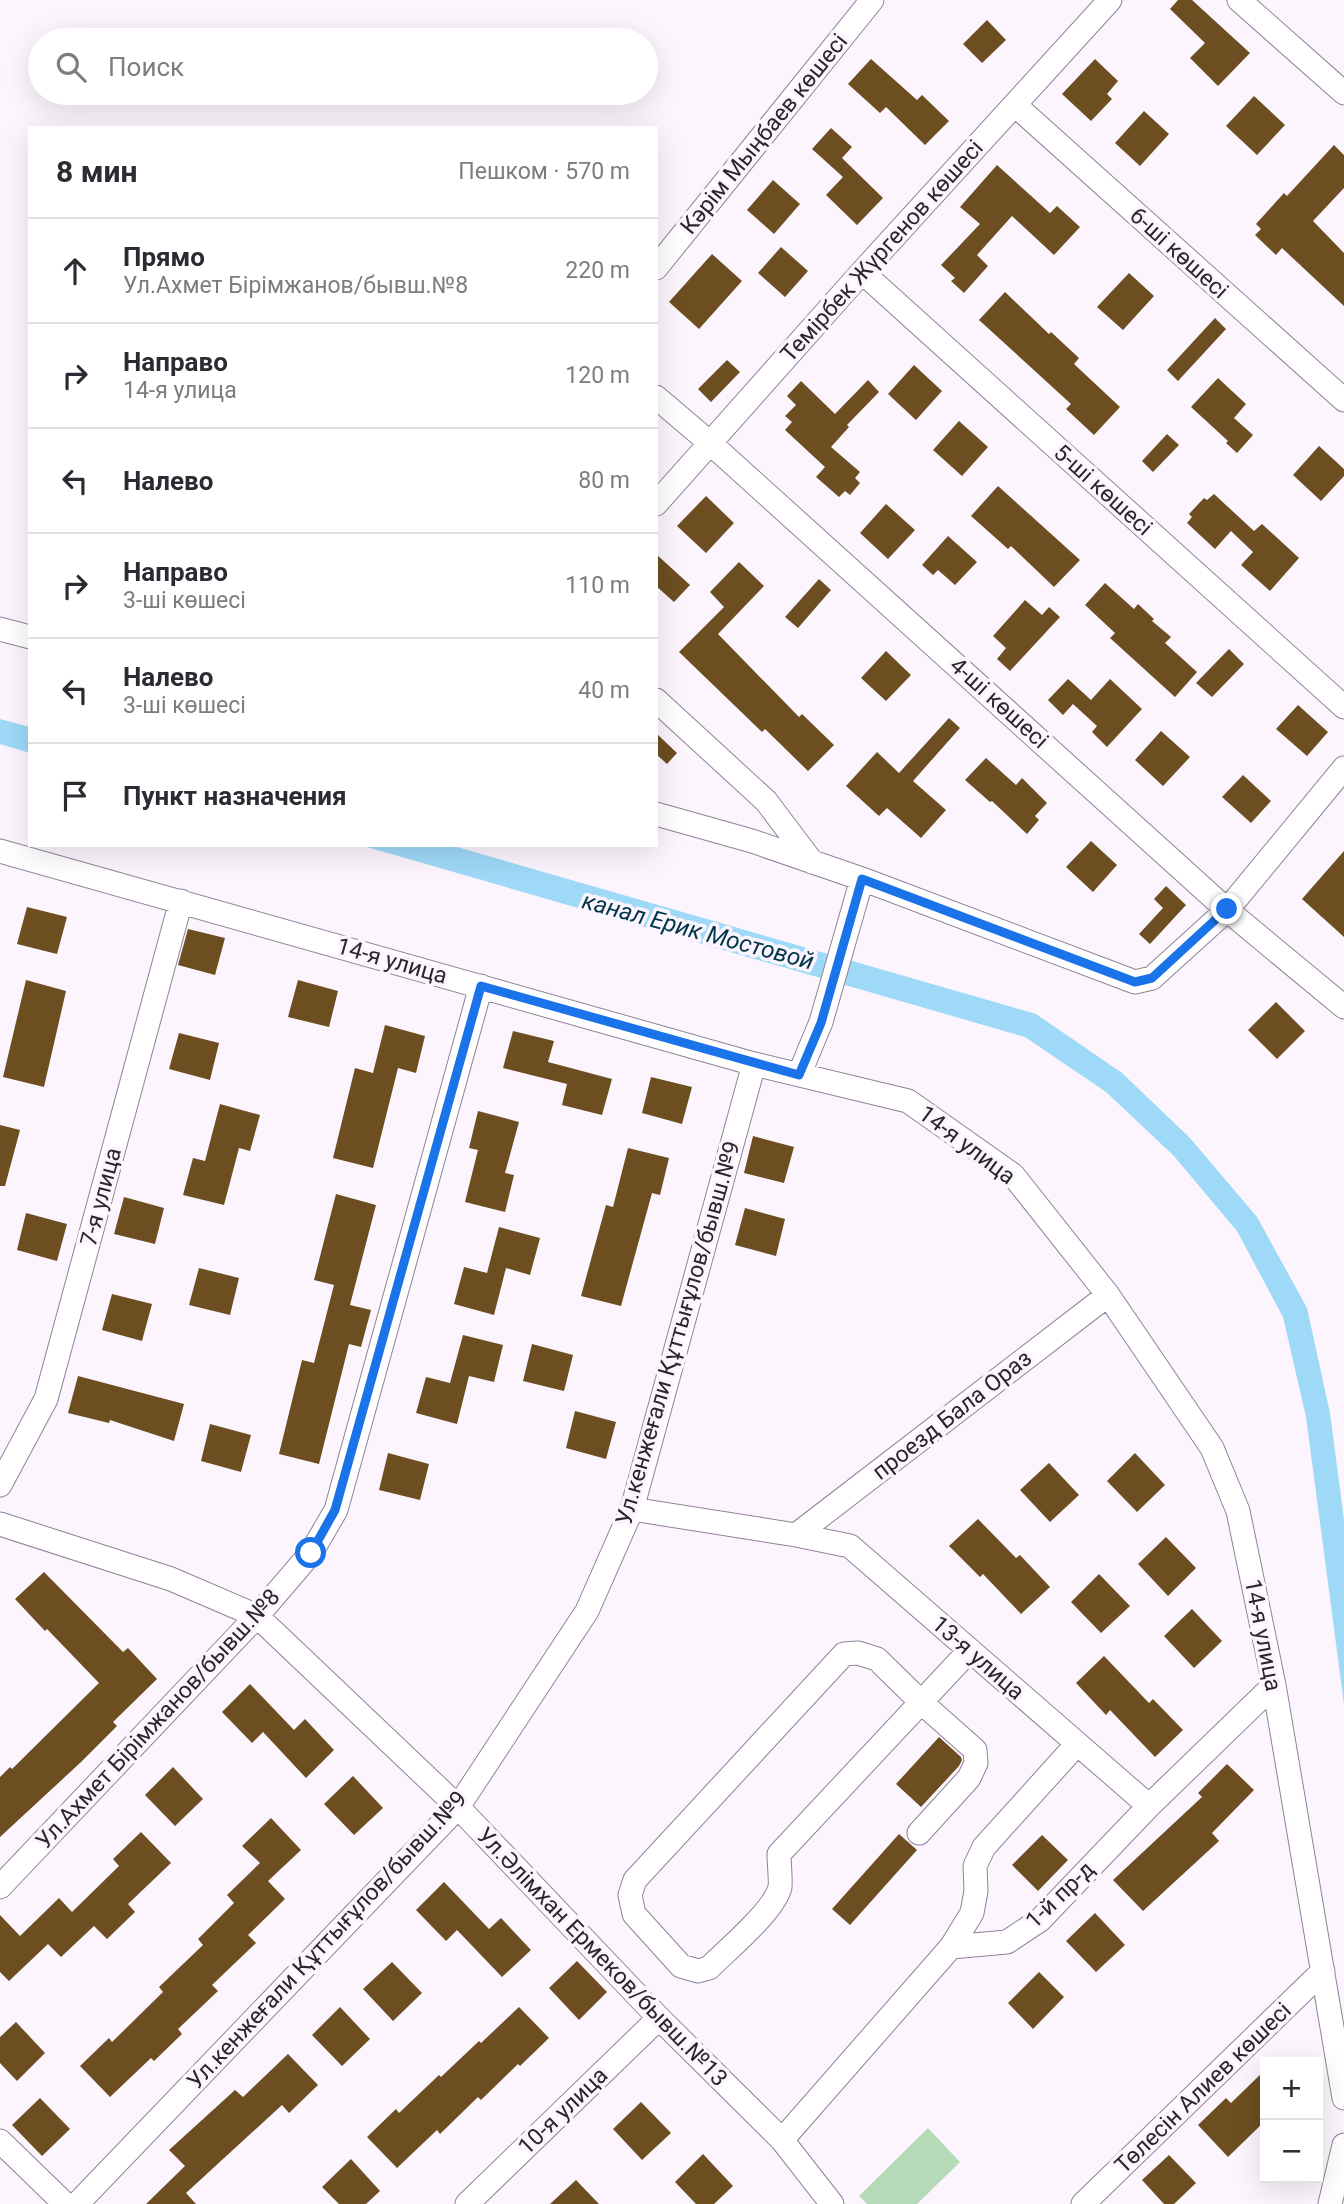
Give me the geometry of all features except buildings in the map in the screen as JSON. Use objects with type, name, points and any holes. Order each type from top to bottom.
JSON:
[{"type":"street","name":"Кәрім Мыңбаев көшесі","points":[[658,266],[872,0]]},
{"type":"street","name":"Темірбек Жүргенов көшесі","points":[[658,502],[862,272],[1110,0]]},
{"type":"street","points":[[1239,0],[1344,93]]},
{"type":"street","name":"6-ші көшесі","points":[[1015,105],[1344,400]]},
{"type":"street","name":"5-ші көшесі","points":[[862,272],[1344,707]]},
{"type":"street","name":"4-ші көшесі","points":[[658,399],[1227,909],[1344,1007]]},
{"type":"street","points":[[0,629],[28,636]]},
{"type":"street","points":[[658,702],[766,801],[812,862]]},
{"type":"street","points":[[658,815],[752,841],[862,879],[1135,982],[1152,978],[1227,909],[1344,768]]},
{"type":"street","points":[[752,841],[766,801]]},
{"type":"street","name":"14-я улица","points":[[0,851],[754,1064],[908,1101],[1013,1175],[1108,1295],[1212,1448],[1238,1511],[1274,1685],[1344,2098]]},
{"type":"street","points":[[799,1075],[821,1023],[862,879]]},
{"type":"street","name":"7-я улица","points":[[0,1485],[7,1457],[46,1399],[181,901]]},
{"type":"street","name":"Ул.Ахмет Бірімжанов/бывш.№8","points":[[0,1887],[257,1616],[311,1553],[335,1510],[481,986]]},
{"type":"street","name":"Ул.кенжеғали Құттығұлов/бывш.№9","points":[[77,2204],[458,1807],[587,1611],[632,1509],[754,1064]]},
{"type":"street","name":"проезд Бала Ораз","points":[[796,1535],[1108,1295]]},
{"type":"street","name":"13-я улица","points":[[632,1509],[850,1546],[1149,1806]]},
{"type":"street","name":"Ул.Әлімхан Ермеков/бывш.№13","points":[[0,1524],[171,1579],[257,1616],[458,1807],[659,2018],[782,2140],[832,2204]]},
{"type":"street","points":[[919,1833],[969,1778],[976,1763],[975,1750],[922,1703],[877,1659],[858,1653],[844,1654],[635,1880],[630,1895],[634,1914],[681,1966],[698,1971],[709,1968],[773,1904],[781,1885],[778,1874],[779,1854],[922,1703],[970,1650]]},
{"type":"street","name":"1-й пр-д","points":[[951,1947],[1007,1942],[1040,1920],[1149,1806],[1274,1685]]},
{"type":"street","points":[[782,2140],[951,1947],[972,1913],[976,1891],[975,1866],[984,1847],[1077,1744]]},
{"type":"street","name":"Төлесін Алиев көшесі","points":[[1083,2204],[1323,1971]]},
{"type":"street","name":"10-я улица","points":[[467,2204],[659,2018]]},
{"type":"street","points":[[0,2141],[65,2204]]},
{"type":"street","points":[[1330,2204],[1344,2145]]},
{"type":"green space","points":[[928,2128],[960,2162],[917,2204],[867,2204],[859,2196]]},
{"type":"water","points":[[0,719],[28,726],[28,752],[0,744]]},
{"type":"water","name":"канал Ерик Мостовой","points":[[367,847],[457,847],[1036,1014],[1122,1073],[1190,1138],[1257,1217],[1307,1308],[1330,1413],[1344,1520],[1344,1704],[1306,1417],[1283,1317],[1237,1231],[1173,1155],[1106,1092],[1025,1037]]},
{"type":"route","points":[[311,1553],[335,1510],[481,986],[799,1075],[821,1023],[862,879],[1135,982],[1152,978],[1227,909]]}]
